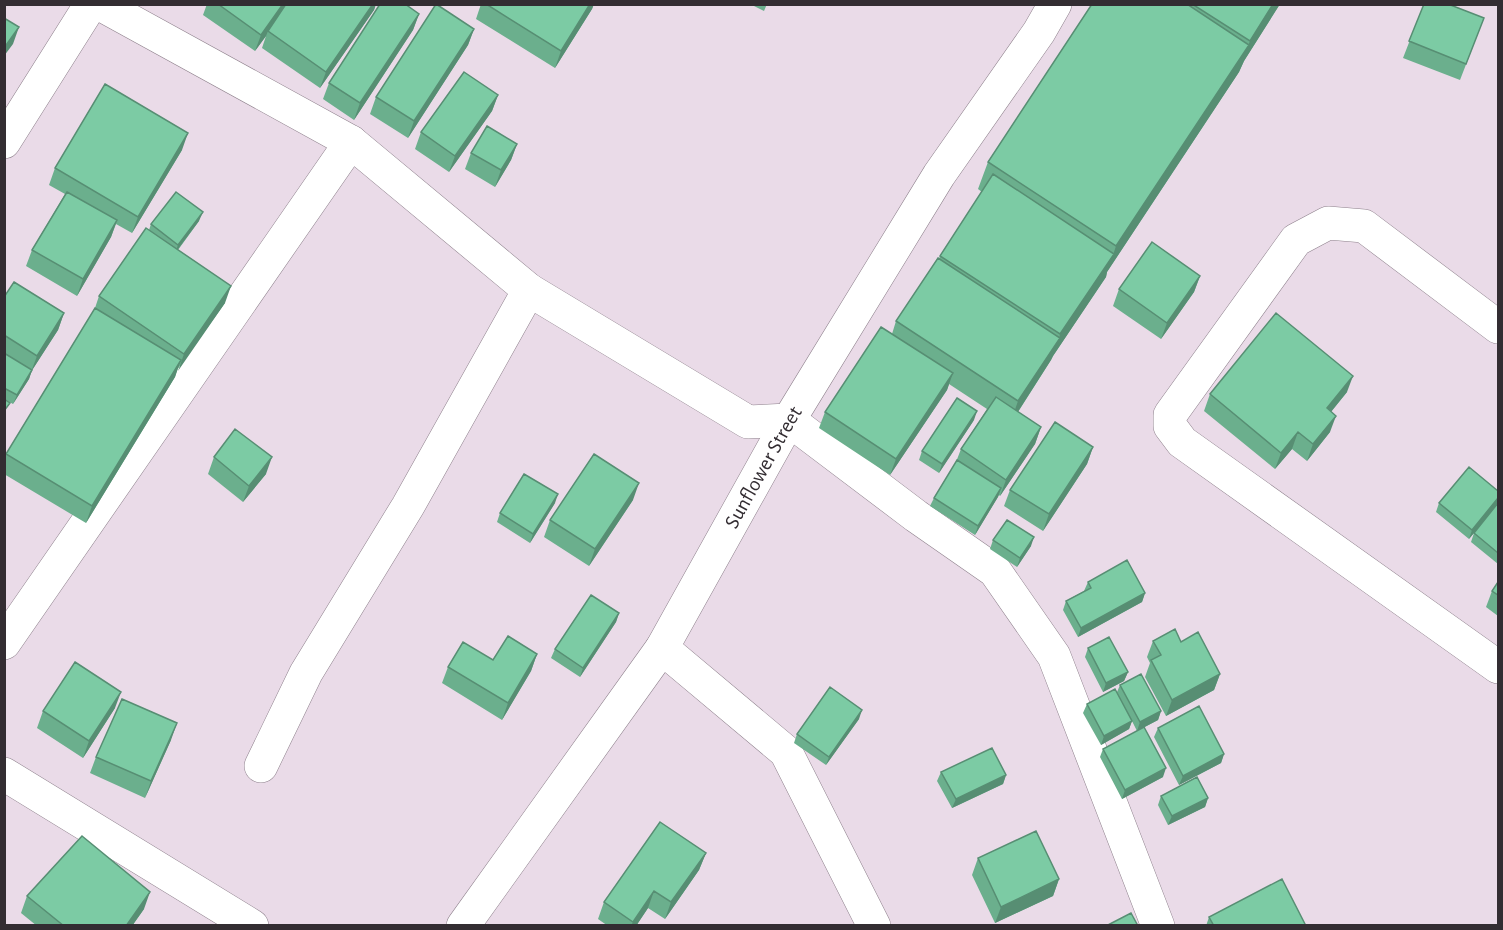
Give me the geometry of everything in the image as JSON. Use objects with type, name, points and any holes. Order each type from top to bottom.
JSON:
[{"type":"street","points":[[4,142],[91,4]]},
{"type":"street","points":[[100,4],[351,142],[529,290],[748,422],[789,420],[916,516],[995,572],[1054,656],[1158,926]]},
{"type":"street","name":"Sunflower Street","points":[[463,926],[662,648],[789,420],[939,175],[1040,32],[1055,4]]},
{"type":"street","points":[[4,643],[351,142]]},
{"type":"street","points":[[1498,327],[1364,226],[1328,224],[1296,240],[1170,415],[1170,426],[1182,442],[1498,667]]},
{"type":"street","points":[[261,766],[306,673],[408,506],[529,290]]},
{"type":"street","points":[[662,648],[786,752],[874,926]]},
{"type":"street","points":[[4,774],[252,926]]},
{"type":"building","points":[[218,4],[283,4],[261,35]]},
{"type":"building","points":[[286,4],[373,4],[326,72],[268,31]]},
{"type":"building","points":[[380,4],[405,4],[419,14],[360,103],[329,83]]},
{"type":"building","points":[[436,4],[474,29],[414,121],[376,97]]},
{"type":"building","points":[[486,4],[590,4],[561,51]]},
{"type":"building","points":[[1092,4],[1187,4],[1249,45],[1116,246],[988,162]]},
{"type":"building","points":[[1192,4],[1273,4],[1250,41]]},
{"type":"building","points":[[1424,4],[1448,4],[1484,18],[1466,64],[1409,41]]},
{"type":"building","points":[[4,18],[19,27],[4,48]]},
{"type":"building","points":[[464,72],[498,95],[455,156],[421,132]]},
{"type":"building","points":[[105,84],[188,133],[138,217],[55,168]]},
{"type":"building","points":[[487,126],[517,144],[501,170],[471,153]]},
{"type":"building","points":[[993,174],[1114,254],[1060,334],[940,256]]},
{"type":"building","points":[[67,192],[117,220],[83,279],[32,250]]},
{"type":"building","points":[[176,192],[203,212],[178,245],[151,224]]},
{"type":"building","points":[[146,228],[231,286],[184,354],[99,296]]},
{"type":"building","points":[[1152,242],[1200,276],[1167,323],[1119,289]]},
{"type":"building","points":[[938,258],[1060,338],[1018,401],[896,321]]},
{"type":"building","points":[[14,282],[64,313],[37,356],[4,335],[4,297]]},
{"type":"building","points":[[95,308],[181,360],[92,506],[6,454]]},
{"type":"building","points":[[1276,313],[1353,376],[1327,408],[1336,416],[1313,444],[1298,432],[1281,453],[1210,394]]},
{"type":"building","points":[[881,327],[953,373],[896,459],[825,412]]},
{"type":"building","points":[[4,353],[32,370],[17,395],[4,388]]},
{"type":"building","points":[[996,397],[1041,427],[1006,480],[961,449]]},
{"type":"building","points":[[957,398],[977,411],[942,464],[922,451]]},
{"type":"building","points":[[4,399],[10,403],[4,411]]},
{"type":"building","points":[[1055,422],[1093,447],[1049,514],[1010,490]]},
{"type":"building","points":[[235,429],[272,457],[249,486],[214,457]]},
{"type":"building","points":[[594,454],[639,483],[595,549],[550,520]]},
{"type":"building","points":[[957,460],[1001,488],[978,526],[934,498]]},
{"type":"building","points":[[1469,467],[1498,491],[1498,498],[1472,530],[1439,503]]},
{"type":"building","points":[[524,474],[558,494],[533,534],[500,513]]},
{"type":"building","points":[[1498,503],[1498,553],[1474,533]]},
{"type":"building","points":[[1007,520],[1034,537],[1020,558],[993,540]]},
{"type":"building","points":[[1127,560],[1145,593],[1081,628],[1066,601],[1091,588],[1088,582]]},
{"type":"building","points":[[1498,582],[1498,595],[1492,591]]},
{"type":"building","points":[[591,595],[619,613],[583,668],[555,649]]},
{"type":"building","points":[[1175,629],[1181,642],[1198,632],[1220,674],[1172,700],[1151,660],[1161,655],[1153,641]]},
{"type":"building","points":[[508,636],[537,654],[508,703],[448,667],[463,642],[493,660]]},
{"type":"building","points":[[1109,637],[1128,672],[1106,683],[1088,648]]},
{"type":"building","points":[[75,662],[121,692],[89,741],[43,711]]},
{"type":"building","points":[[1141,674],[1161,711],[1140,722],[1120,685]]},
{"type":"building","points":[[830,687],[862,710],[829,757],[797,734]]},
{"type":"building","points":[[1115,689],[1132,721],[1104,736],[1087,704]]},
{"type":"building","points":[[122,699],[177,723],[151,781],[96,757]]},
{"type":"building","points":[[1199,706],[1224,754],[1183,776],[1158,728]]},
{"type":"building","points":[[1144,727],[1166,768],[1125,790],[1103,749]]},
{"type":"building","points":[[992,748],[1006,775],[956,799],[941,772]]},
{"type":"building","points":[[1197,777],[1208,798],[1172,816],[1161,796]]},
{"type":"building","points":[[660,822],[706,853],[671,902],[654,891],[633,922],[604,902]]},
{"type":"building","points":[[1036,831],[1059,879],[1001,907],[978,858]]},
{"type":"building","points":[[82,836],[150,892],[126,926],[64,926],[27,896]]},
{"type":"building","points":[[1282,879],[1306,926],[1214,926],[1209,917]]},
{"type":"building","points":[[1131,913],[1138,926],[1106,926]]}]
